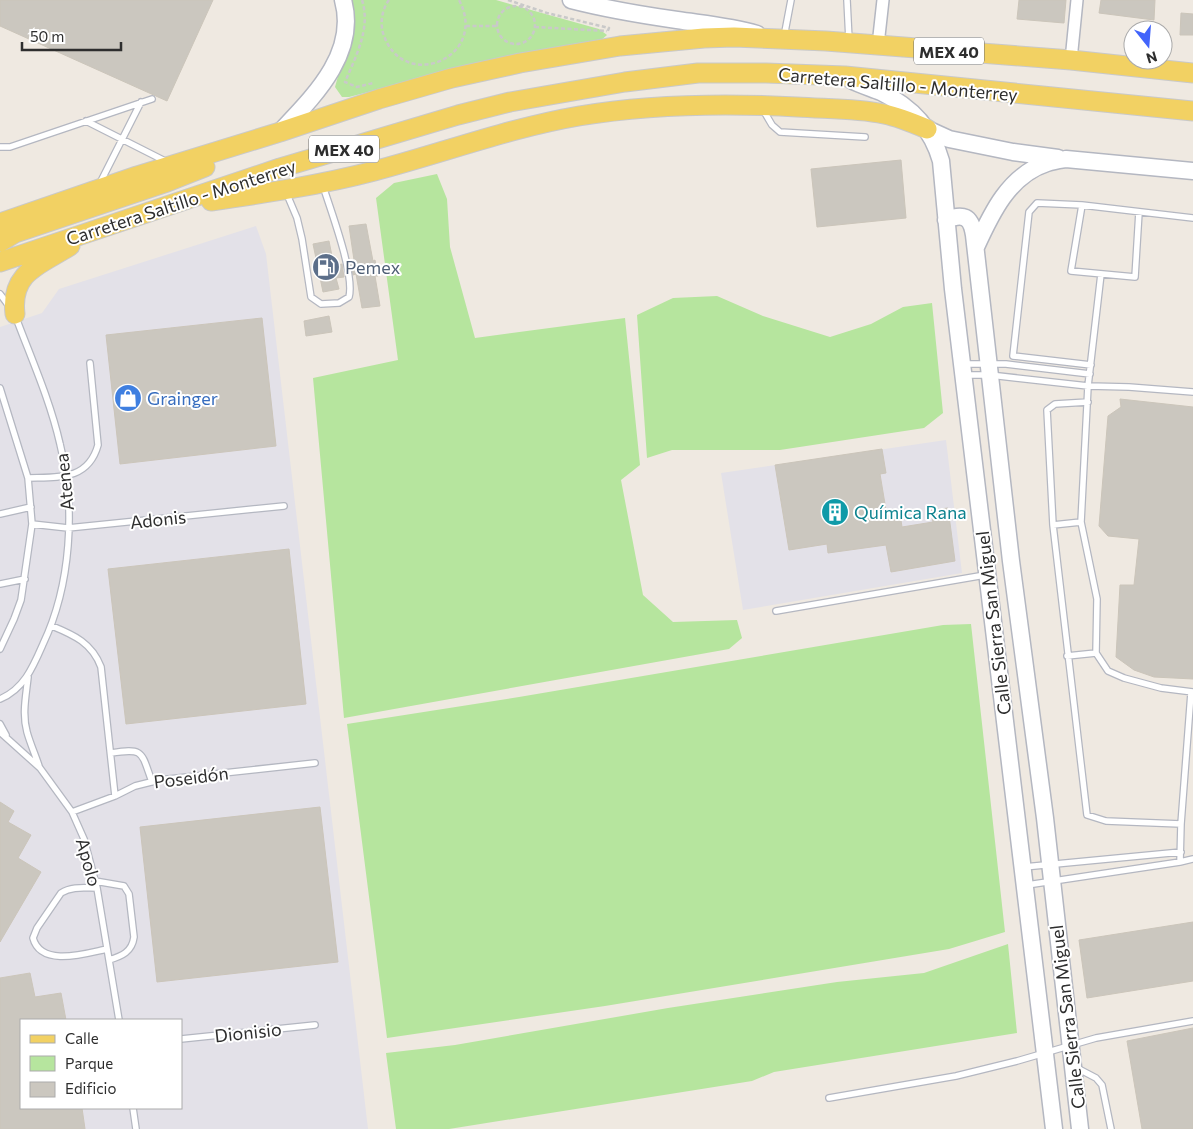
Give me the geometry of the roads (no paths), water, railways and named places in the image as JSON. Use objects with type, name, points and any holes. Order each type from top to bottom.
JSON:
[{"type":"main road","name":"Carretera Saltillo - Monterrey","points":[[0,223],[173,165],[379,99],[452,78],[539,59],[612,47],[675,40],[734,37],[849,43],[1071,60],[1193,73]]},
{"type":"main road","name":"Carretera Saltillo - Monterrey","points":[[0,262],[280,168],[458,115],[510,102],[596,86],[698,73],[845,76],[1193,111]]},
{"type":"main road","points":[[163,208],[285,190],[392,166],[636,96],[668,86],[698,73]]},
{"type":"main road","points":[[530,127],[578,116],[661,106],[760,106],[882,113],[927,129]]},
{"type":"main road","points":[[0,242],[15,234],[167,182],[216,163],[254,140]]},
{"type":"main road","points":[[15,314],[15,293],[22,279],[37,266],[94,230]]},
{"type":"street","points":[[280,132],[311,98],[333,68],[345,36],[345,6],[343,0]]},
{"type":"street","points":[[571,0],[641,14],[733,26],[778,39]]},
{"type":"street","points":[[878,45],[883,0]]},
{"type":"street","points":[[1071,60],[1077,0]]},
{"type":"street","name":"Calle Sierra San Miguel","points":[[845,76],[896,100],[918,117],[935,143],[941,161],[963,370],[1054,1129]]},
{"type":"street","points":[[927,129],[949,139],[1013,152],[1193,171]]},
{"type":"street","points":[[975,249],[999,201],[1013,186],[1026,174],[1046,163],[1066,159]]},
{"type":"street","name":"Calle Sierra San Miguel","points":[[946,220],[962,216],[973,225],[1011,561],[1050,865],[1080,1129]]},
{"type":"lane","points":[[778,39],[791,0]]},
{"type":"lane","points":[[847,0],[849,43]]},
{"type":"lane","points":[[2,147],[152,99]]},
{"type":"lane","points":[[95,191],[141,102]]},
{"type":"lane","points":[[760,106],[772,125],[780,132],[865,137]]},
{"type":"lane","points":[[86,121],[173,165]]},
{"type":"lane","points":[[285,190],[297,218],[311,297],[321,304],[339,303],[349,297],[350,283],[339,236],[322,183]]},
{"type":"lane","points":[[1091,365],[1013,356],[1029,212],[1037,203],[1082,205],[1193,218]]},
{"type":"lane","points":[[1082,205],[1071,271],[1136,277],[1139,212]]},
{"type":"lane","points":[[1101,274],[1088,386],[1081,522],[1097,598],[1096,653],[1108,671],[1124,678],[1161,688],[1192,692],[1181,824],[1180,862]]},
{"type":"lane","name":"Atenea","points":[[0,294],[15,314],[60,443],[67,477],[68,528],[63,583],[52,626],[28,676],[19,687],[0,699]]},
{"type":"lane","points":[[28,478],[67,477],[83,468],[96,453],[98,445],[90,364]]},
{"type":"lane","points":[[963,370],[989,369],[1090,374]]},
{"type":"lane","points":[[963,370],[989,369],[1088,386],[1193,392]]},
{"type":"lane","name":"Atenea","points":[[0,388],[28,478],[32,507],[32,524],[25,579],[14,619],[0,649]]},
{"type":"lane","points":[[1088,402],[1055,404],[1047,410],[1053,525],[1086,815],[1106,821],[1181,824]]},
{"type":"lane","name":"Adonis","points":[[32,524],[68,528],[284,506]]},
{"type":"lane","points":[[0,514],[32,507]]},
{"type":"lane","points":[[1053,525],[1081,522]]},
{"type":"lane","points":[[776,611],[988,574]]},
{"type":"lane","points":[[0,584],[25,579]]},
{"type":"lane","points":[[52,626],[76,636],[98,658],[103,678],[115,796]]},
{"type":"lane","points":[[1067,656],[1096,653]]},
{"type":"lane","name":"Atenea","points":[[28,676],[24,708],[25,722],[27,734],[40,768]]},
{"type":"lane","points":[[0,724],[7,737]]},
{"type":"lane","name":"Apolo","points":[[0,732],[40,768],[72,812],[84,839],[97,888],[119,1019]]},
{"type":"lane","points":[[111,753],[133,749],[137,751],[142,755],[152,782]]},
{"type":"lane","name":"Poseidón","points":[[72,812],[115,796],[135,786],[152,782],[315,763]]},
{"type":"lane","points":[[1023,867],[1181,852]]},
{"type":"lane","points":[[1025,886],[1193,859]]},
{"type":"lane","points":[[95,881],[124,886],[129,894],[133,943],[123,955],[109,960]]},
{"type":"lane","points":[[97,888],[77,887],[61,893],[36,928],[33,938],[38,947],[52,956],[65,956],[107,949]]},
{"type":"lane","points":[[829,1098],[956,1076],[1017,1061],[1096,1038],[1193,1021]]},
{"type":"lane","name":"Dionisio","points":[[182,1039],[315,1025]]},
{"type":"lane","points":[[1073,1066],[1096,1078],[1102,1085],[1111,1129]]},
{"type":"lane","points":[[133,1109],[136,1129]]},
{"type":"place","name":"Pemex","points":[[326,267]]},
{"type":"place","name":"Grainger","points":[[128,398]]},
{"type":"place","name":"Química Rana","points":[[835,512]]}]
